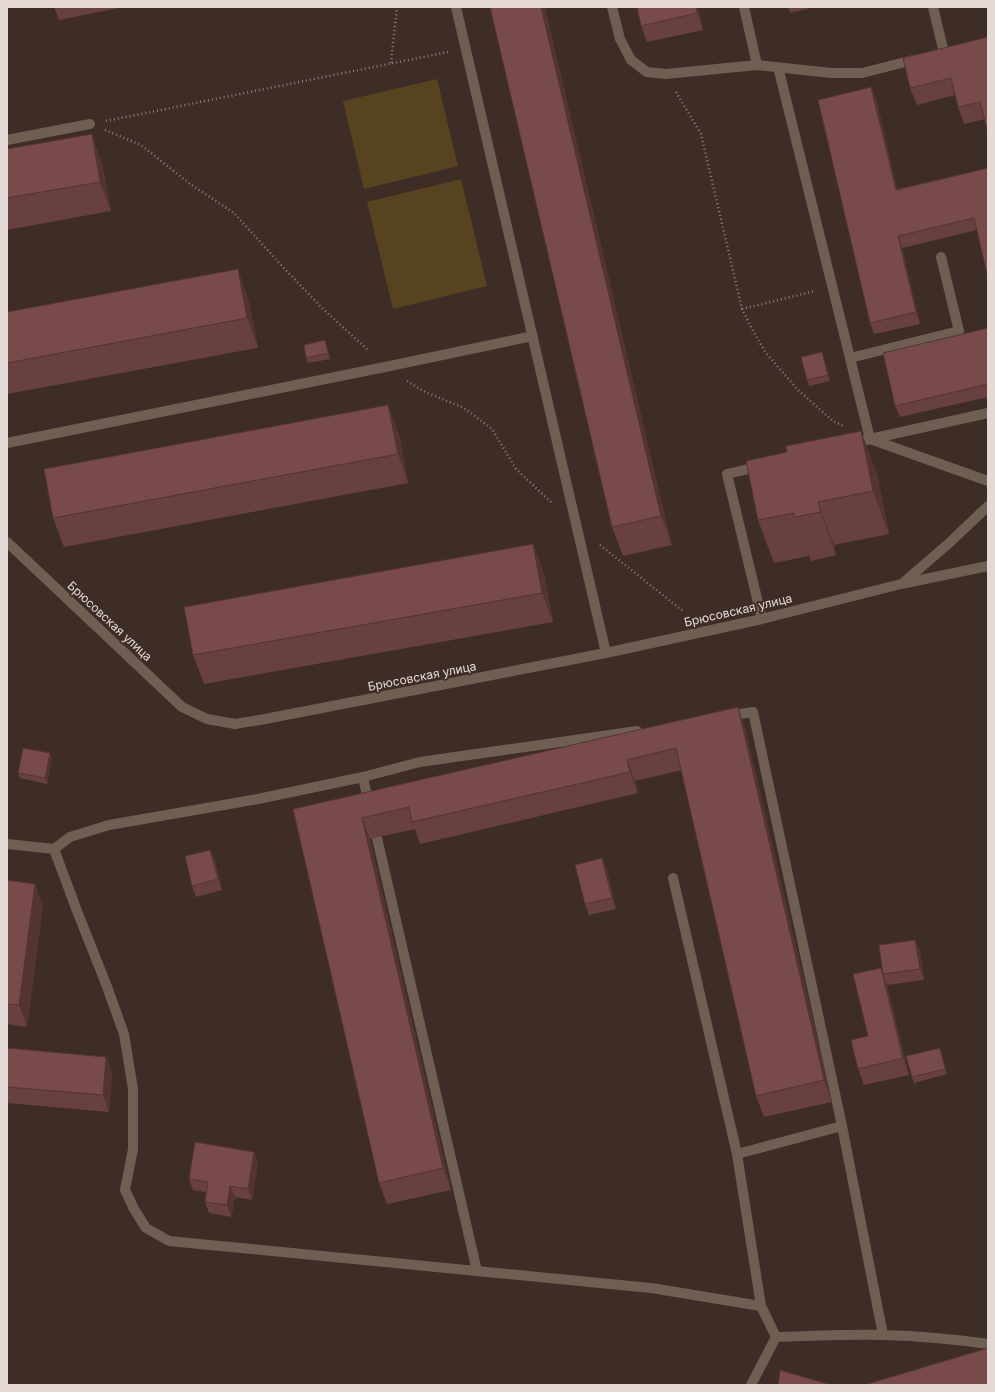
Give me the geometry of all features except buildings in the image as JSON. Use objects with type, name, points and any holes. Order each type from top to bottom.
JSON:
[{"type":"street","points":[[456,7],[606,653]]},
{"type":"street","points":[[612,7],[620,39],[631,60],[647,72],[666,74],[757,65],[831,73],[862,73],[955,50]]},
{"type":"street","points":[[744,7],[757,65]]},
{"type":"street","points":[[933,7],[936,54]]},
{"type":"street","points":[[778,67],[870,439]]},
{"type":"street","points":[[7,140],[90,124]]},
{"type":"street","points":[[850,358],[959,331],[941,257]]},
{"type":"street","points":[[7,443],[378,369],[533,336]]},
{"type":"street","points":[[840,446],[988,412]]},
{"type":"street","points":[[870,439],[988,482]]},
{"type":"street","points":[[762,619],[726,474],[772,463]]},
{"type":"street","name":"Брюсовская улица","points":[[902,584],[948,544],[988,506]]},
{"type":"street","name":"Брюсовская улица","points":[[7,542],[182,706],[208,719],[235,724],[265,720],[606,653],[762,619],[902,584],[988,566]]},
{"type":"street","points":[[722,717],[753,712],[842,1126],[883,1335]]},
{"type":"street","points":[[7,844],[54,849],[70,837],[109,825],[258,799],[363,777],[420,762],[644,730]]},
{"type":"street","points":[[363,777],[371,814]]},
{"type":"street","points":[[377,838],[476,1271]]},
{"type":"street","points":[[54,849],[76,912],[106,984],[124,1034],[133,1089],[133,1149],[126,1190],[134,1209],[146,1228],[169,1241],[651,1288],[761,1306]]},
{"type":"street","points":[[673,878],[737,1154],[761,1306],[776,1337]]},
{"type":"street","points":[[737,1154],[842,1126]]},
{"type":"street","points":[[776,1337],[883,1335],[942,1338],[988,1344]]},
{"type":"street","points":[[751,1385],[776,1337]]},
{"type":"path","points":[[392,63],[397,7]]},
{"type":"path","points":[[90,124],[466,48]]},
{"type":"path","points":[[666,74],[700,134],[742,309],[752,331],[766,353],[798,390],[833,421],[870,439]]},
{"type":"path","points":[[742,309],[833,286]]},
{"type":"shaded area","points":[[437,79],[458,166],[364,189],[343,101]]},
{"type":"shaded area","points":[[461,179],[487,286],[393,309],[367,202]]}]
